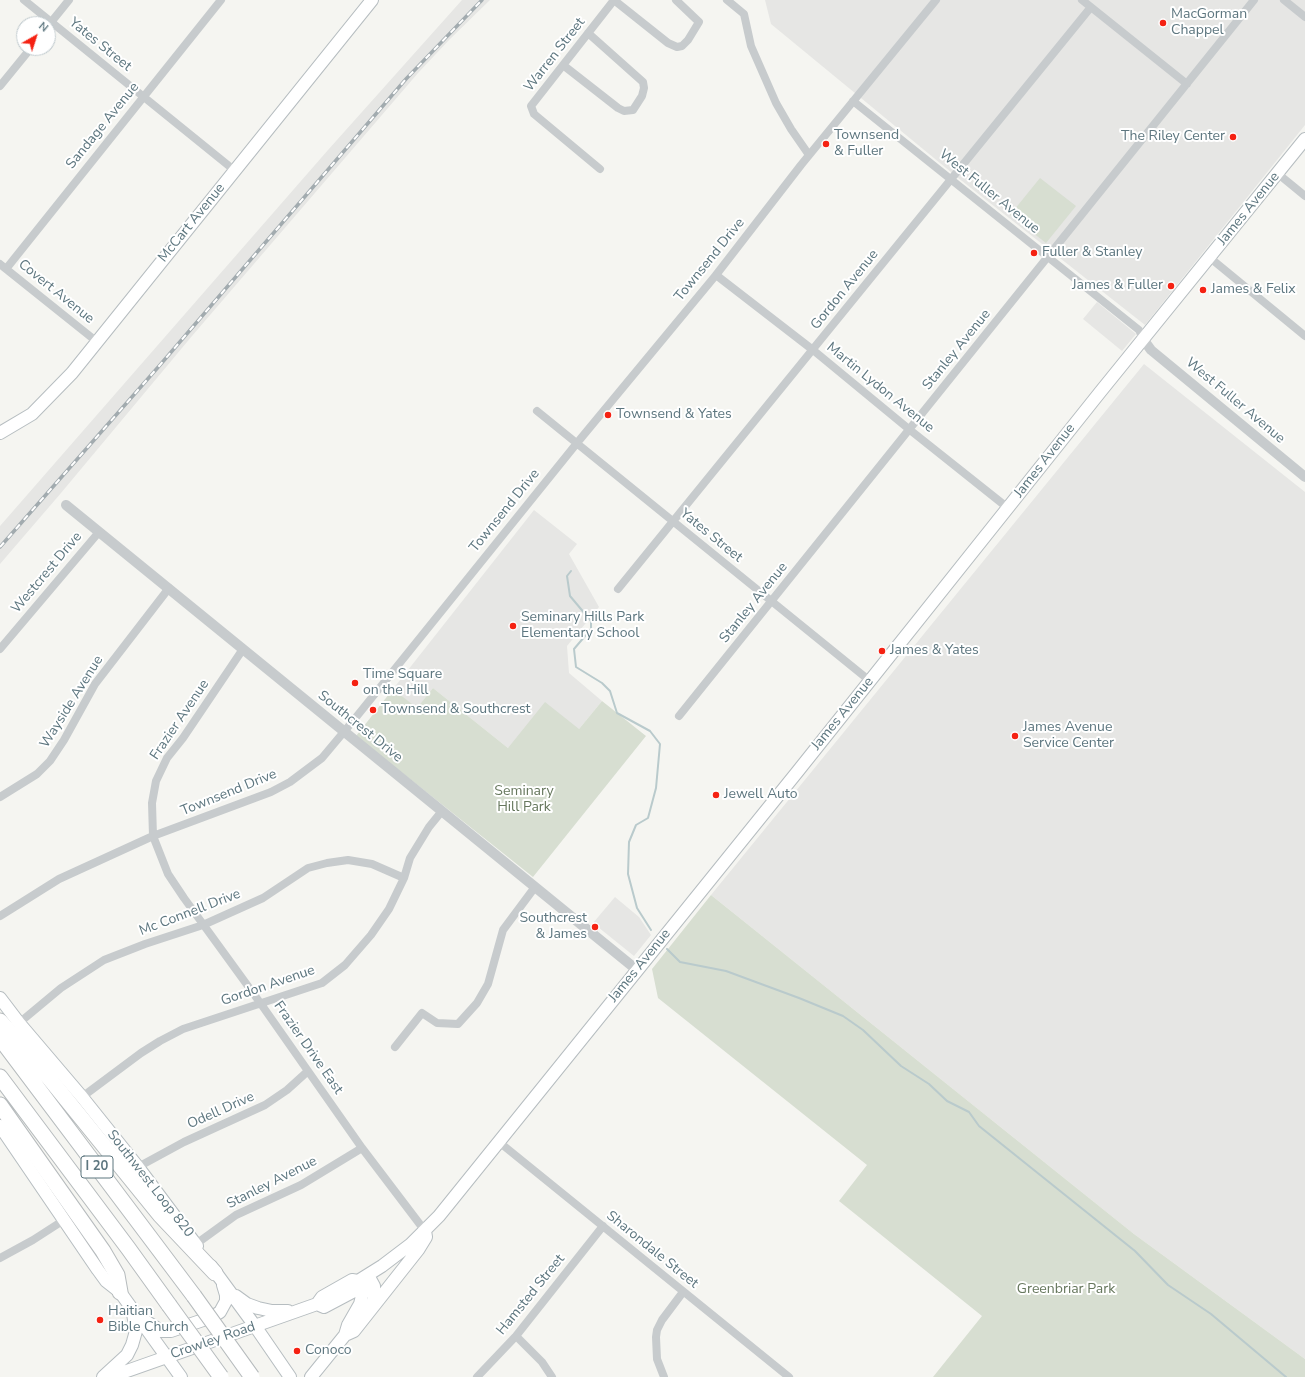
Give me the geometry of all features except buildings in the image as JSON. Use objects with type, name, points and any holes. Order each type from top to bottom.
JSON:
[{"type":"highway","points":[[0,1020],[32,1057],[160,1215],[217,1275]]},
{"type":"highway","name":"I 20","points":[[0,1038],[194,1296],[252,1377]]},
{"type":"highway","name":"I 20","points":[[0,1077],[128,1248],[221,1377]]},
{"type":"highway","points":[[0,1105],[96,1241],[117,1275],[120,1292]]},
{"type":"main road","name":"McCart Avenue","points":[[0,433],[32,414],[63,383],[372,0]]},
{"type":"main road","name":"James Avenue","points":[[363,1278],[402,1251],[425,1231],[439,1216],[1305,139]]},
{"type":"main road","name":"Southwest Loop 820","points":[[0,998],[138,1167],[196,1244],[290,1377]]},
{"type":"main road","points":[[0,1126],[106,1281],[120,1292],[181,1377]]},
{"type":"main road","points":[[345,1335],[354,1331],[418,1250],[426,1237],[425,1231]]},
{"type":"main road","points":[[134,1312],[155,1328],[165,1332],[212,1317],[220,1312],[226,1301],[224,1288],[217,1275]]},
{"type":"main road","points":[[311,1377],[345,1335],[348,1325],[360,1304],[363,1278],[374,1286],[374,1299],[369,1312]]},
{"type":"main road","name":"Crowley Road","points":[[110,1377],[317,1304],[322,1297],[352,1280],[363,1278]]},
{"type":"main road","points":[[228,1290],[247,1304],[258,1308],[281,1312],[299,1310]]},
{"type":"main road","points":[[103,1377],[123,1359],[132,1345],[136,1331],[134,1312]]},
{"type":"street","name":"Yates Street","points":[[24,0],[41,16]]},
{"type":"street","points":[[56,16],[69,0]]},
{"type":"street","name":"Sandage Avenue","points":[[3,267],[144,97],[221,0]]},
{"type":"street","points":[[614,0],[668,42],[677,47],[682,46],[688,40],[699,22],[676,0]]},
{"type":"street","name":"Warren Street","points":[[600,169],[534,114],[530,106],[614,0]]},
{"type":"street","points":[[727,0],[744,14],[751,46],[776,103],[791,129],[809,155]]},
{"type":"street","name":"Townsend Drive","points":[[0,916],[59,879],[153,836],[271,792],[290,782],[322,758],[577,443],[716,275],[809,155],[936,0]]},
{"type":"street","points":[[1082,0],[1187,84]]},
{"type":"street","name":"Stanley Avenue","points":[[679,716],[1254,0]]},
{"type":"street","points":[[1284,0],[1305,17]]},
{"type":"street","name":"Gordon Avenue","points":[[618,589],[1091,8]]},
{"type":"street","name":"Yates Street","points":[[56,29],[144,97],[234,170]]},
{"type":"street","points":[[563,65],[618,108],[624,111],[633,110],[642,96],[644,88],[643,82],[588,33]]},
{"type":"street","points":[[0,86],[24,56]]},
{"type":"street","name":"West Fuller Avenue","points":[[853,101],[1139,330],[1143,339],[1151,350],[1305,477]]},
{"type":"street","points":[[1277,173],[1305,196]]},
{"type":"street","points":[[1209,257],[1305,336]]},
{"type":"street","name":"Covert Avenue","points":[[3,267],[96,341]]},
{"type":"street","name":"Martin Lydon Avenue","points":[[716,275],[813,350],[1008,508]]},
{"type":"street","name":"Yates Street","points":[[537,410],[870,681]]},
{"type":"street","name":"Southcrest Drive","points":[[66,505],[637,970]]},
{"type":"street","name":"Westcrest Drive","points":[[0,650],[99,532]]},
{"type":"street","name":"Wayside Avenue","points":[[0,796],[37,774],[50,761],[64,740],[95,684],[169,588]]},
{"type":"street","name":"Frazier Avenue","points":[[153,836],[152,803],[156,781],[167,758],[183,738],[243,649]]},
{"type":"street","name":"Gordon Avenue","points":[[82,1097],[111,1074],[160,1040],[183,1029],[322,983],[345,965],[371,935],[389,909],[404,878],[410,858],[429,827],[442,811]]},
{"type":"street","name":"Frazier Drive East","points":[[153,836],[168,874],[362,1148],[425,1231]]},
{"type":"street","name":"Mc Connell Drive","points":[[19,1023],[61,988],[104,960],[203,924],[263,898],[308,868],[348,860],[372,864],[404,878]]},
{"type":"street","points":[[395,1047],[422,1013],[437,1023],[458,1024],[477,1003],[488,984],[503,930],[535,887]]},
{"type":"street","name":"Odell Drive","points":[[138,1167],[184,1142],[266,1105],[287,1090],[308,1071]]},
{"type":"street","name":"Sharondale Street","points":[[499,1142],[789,1377]]},
{"type":"street","name":"Stanley Avenue","points":[[196,1244],[236,1215],[301,1185],[362,1148]]},
{"type":"street","points":[[0,1258],[33,1240],[64,1220]]},
{"type":"street","name":"Hamsted Street","points":[[477,1377],[516,1336],[603,1226]]},
{"type":"street","points":[[664,1377],[657,1359],[657,1330],[662,1320],[683,1292]]},
{"type":"street","points":[[516,1336],[542,1362],[552,1377]]},
{"type":"shaded area","points":[[462,0],[490,0],[418,73],[192,336],[0,564],[0,526],[328,150]]},
{"type":"shaded area","points":[[765,0],[1305,0],[1305,125],[1145,325],[957,177],[771,24]]},
{"type":"shaded area","points":[[1097,302],[1136,334],[1122,351],[1083,319]]},
{"type":"shaded area","points":[[1144,364],[1305,492],[1305,1359],[1134,1234],[711,895]]},
{"type":"shaded area","name":"Seminary Hills Park Elementary School","points":[[534,510],[577,544],[569,554],[599,607],[567,646],[569,673],[602,701],[579,729],[508,748],[433,688],[417,709],[393,689]]},
{"type":"shaded area","points":[[615,897],[639,917],[651,935],[634,956],[593,923]]},
{"type":"green space","points":[[1040,178],[1076,206],[1046,243],[1010,215]]},
{"type":"green space","name":"Seminary Hill Park","points":[[433,688],[508,748],[545,702],[579,729],[602,701],[646,736],[533,877],[356,736],[393,689],[417,708]]},
{"type":"green space","name":"Greenbriar Park","points":[[711,895],[1134,1234],[1305,1359],[1305,1377],[933,1377],[982,1316],[839,1201],[867,1165],[658,998],[652,969]]},
{"type":"waterway","points":[[571,571],[567,576],[570,596],[591,621],[591,629],[574,649],[576,667],[602,683],[610,691],[617,713],[650,731],[660,744],[656,788],[648,818],[636,825],[629,842],[628,874],[637,908],[651,930]]},
{"type":"waterway","points":[[667,949],[680,962],[726,971],[843,1016],[863,1030],[901,1066],[929,1084],[947,1101],[969,1112],[979,1126],[1135,1251],[1168,1285],[1211,1314],[1286,1377]]},
{"type":"railway","points":[[0,547],[160,365],[406,79],[482,0]]},
{"type":"place","name":"MacGorman Chappel","points":[[1163,23]]},
{"type":"place","name":"The Riley Center","points":[[1233,137]]},
{"type":"place","name":"Townsend & Fuller","points":[[826,144]]},
{"type":"place","name":"Fuller & Stanley","points":[[1034,253]]},
{"type":"place","name":"James & Fuller","points":[[1171,286]]},
{"type":"place","name":"James & Felix","points":[[1203,290]]},
{"type":"place","name":"Townsend & Yates","points":[[608,415]]},
{"type":"place","name":"Seminary Hills Park Elementary School","points":[[513,626]]},
{"type":"place","name":"James & Yates","points":[[882,651]]},
{"type":"place","name":"Time Square on the Hill","points":[[355,683]]},
{"type":"place","name":"Townsend & Southcrest","points":[[373,710]]},
{"type":"place","name":"James Avenue Service Center","points":[[1015,736]]},
{"type":"place","name":"Jewell Auto","points":[[716,795]]},
{"type":"place","name":"Southcrest & James","points":[[595,927]]},
{"type":"place","name":"Haitian Bible Church","points":[[100,1320]]},
{"type":"place","name":"Conoco","points":[[297,1351]]}]
